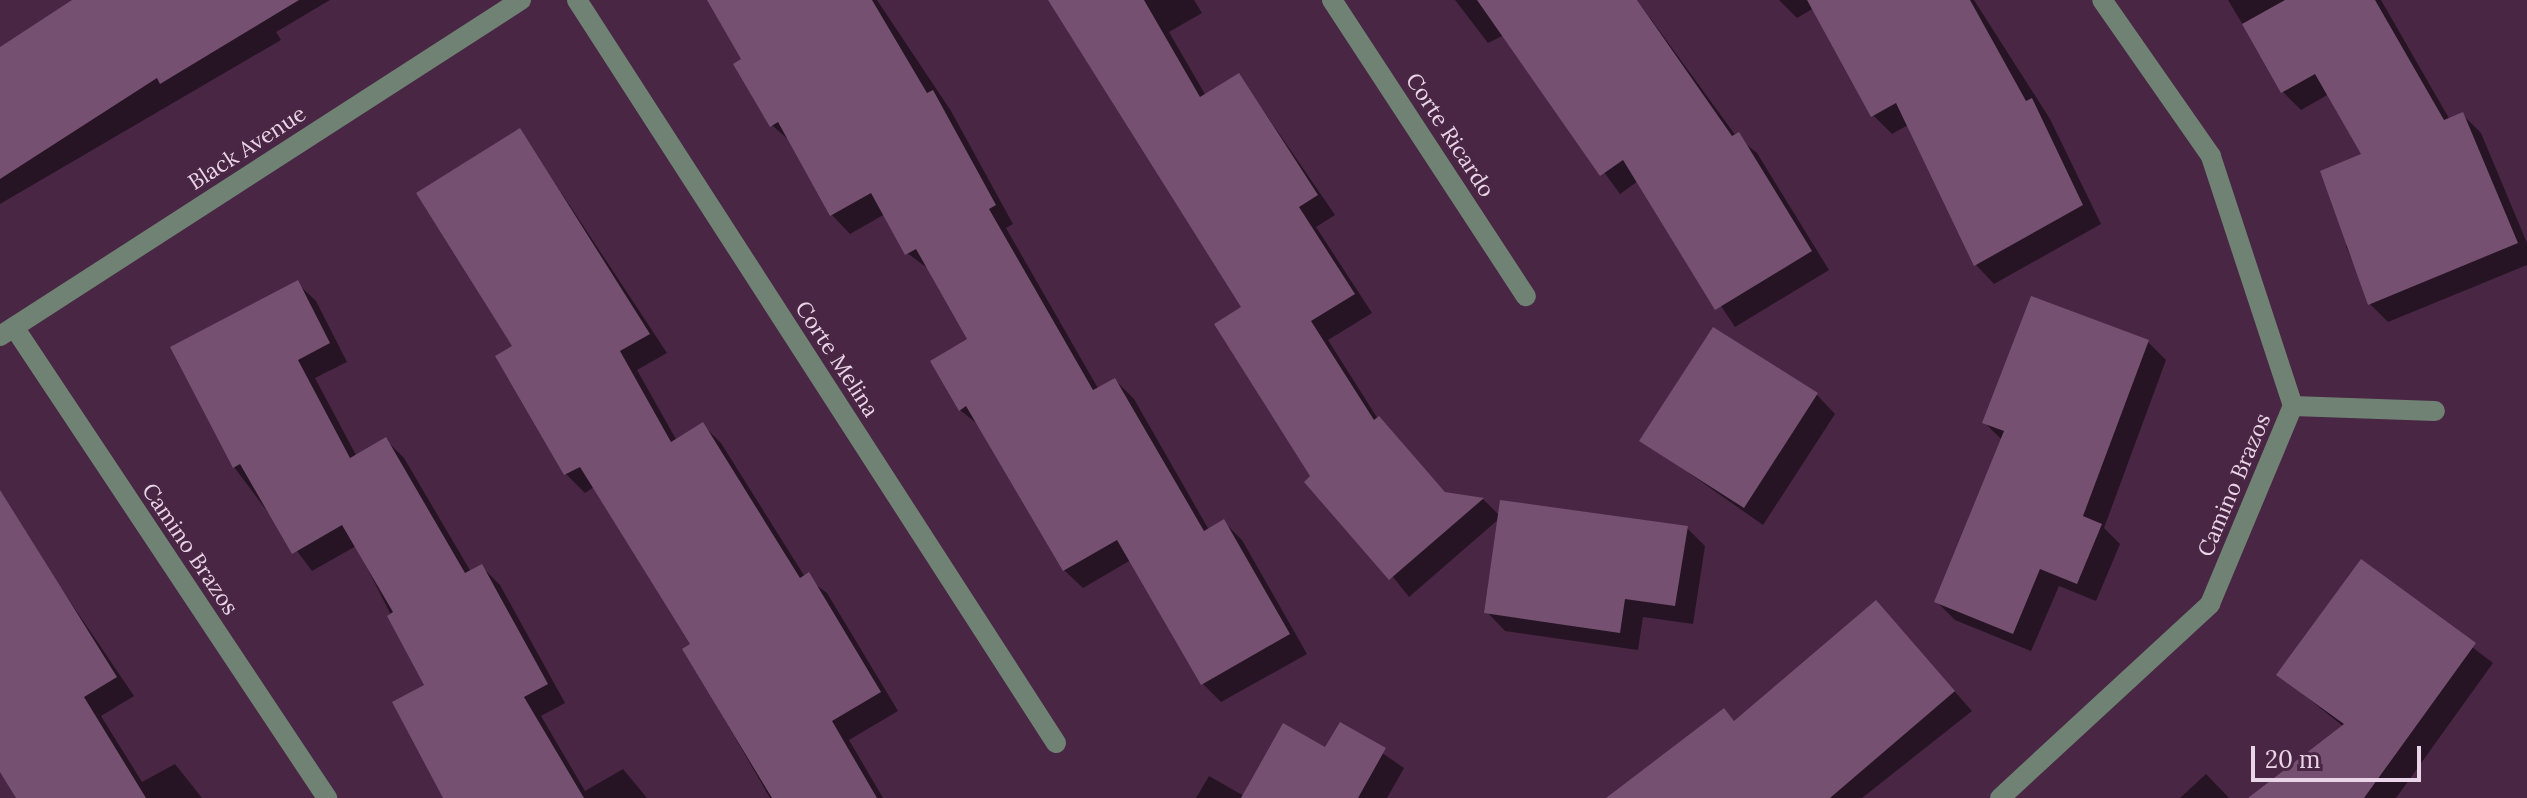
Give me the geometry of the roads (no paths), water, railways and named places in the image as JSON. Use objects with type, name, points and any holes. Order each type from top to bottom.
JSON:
[{"type":"street","name":"Black Avenue","points":[[7,331],[521,0]]},
{"type":"street","name":"Corte Melina","points":[[577,0],[1056,743]]},
{"type":"street","name":"Corte Ricardo","points":[[1332,0],[1526,296]]},
{"type":"street","name":"Camino Brazos","points":[[2000,798],[2210,604],[2293,406],[2211,156],[2102,0]]},
{"type":"street","name":"Camino Brazos","points":[[7,331],[327,798]]},
{"type":"street","points":[[2293,406],[2435,411]]}]
